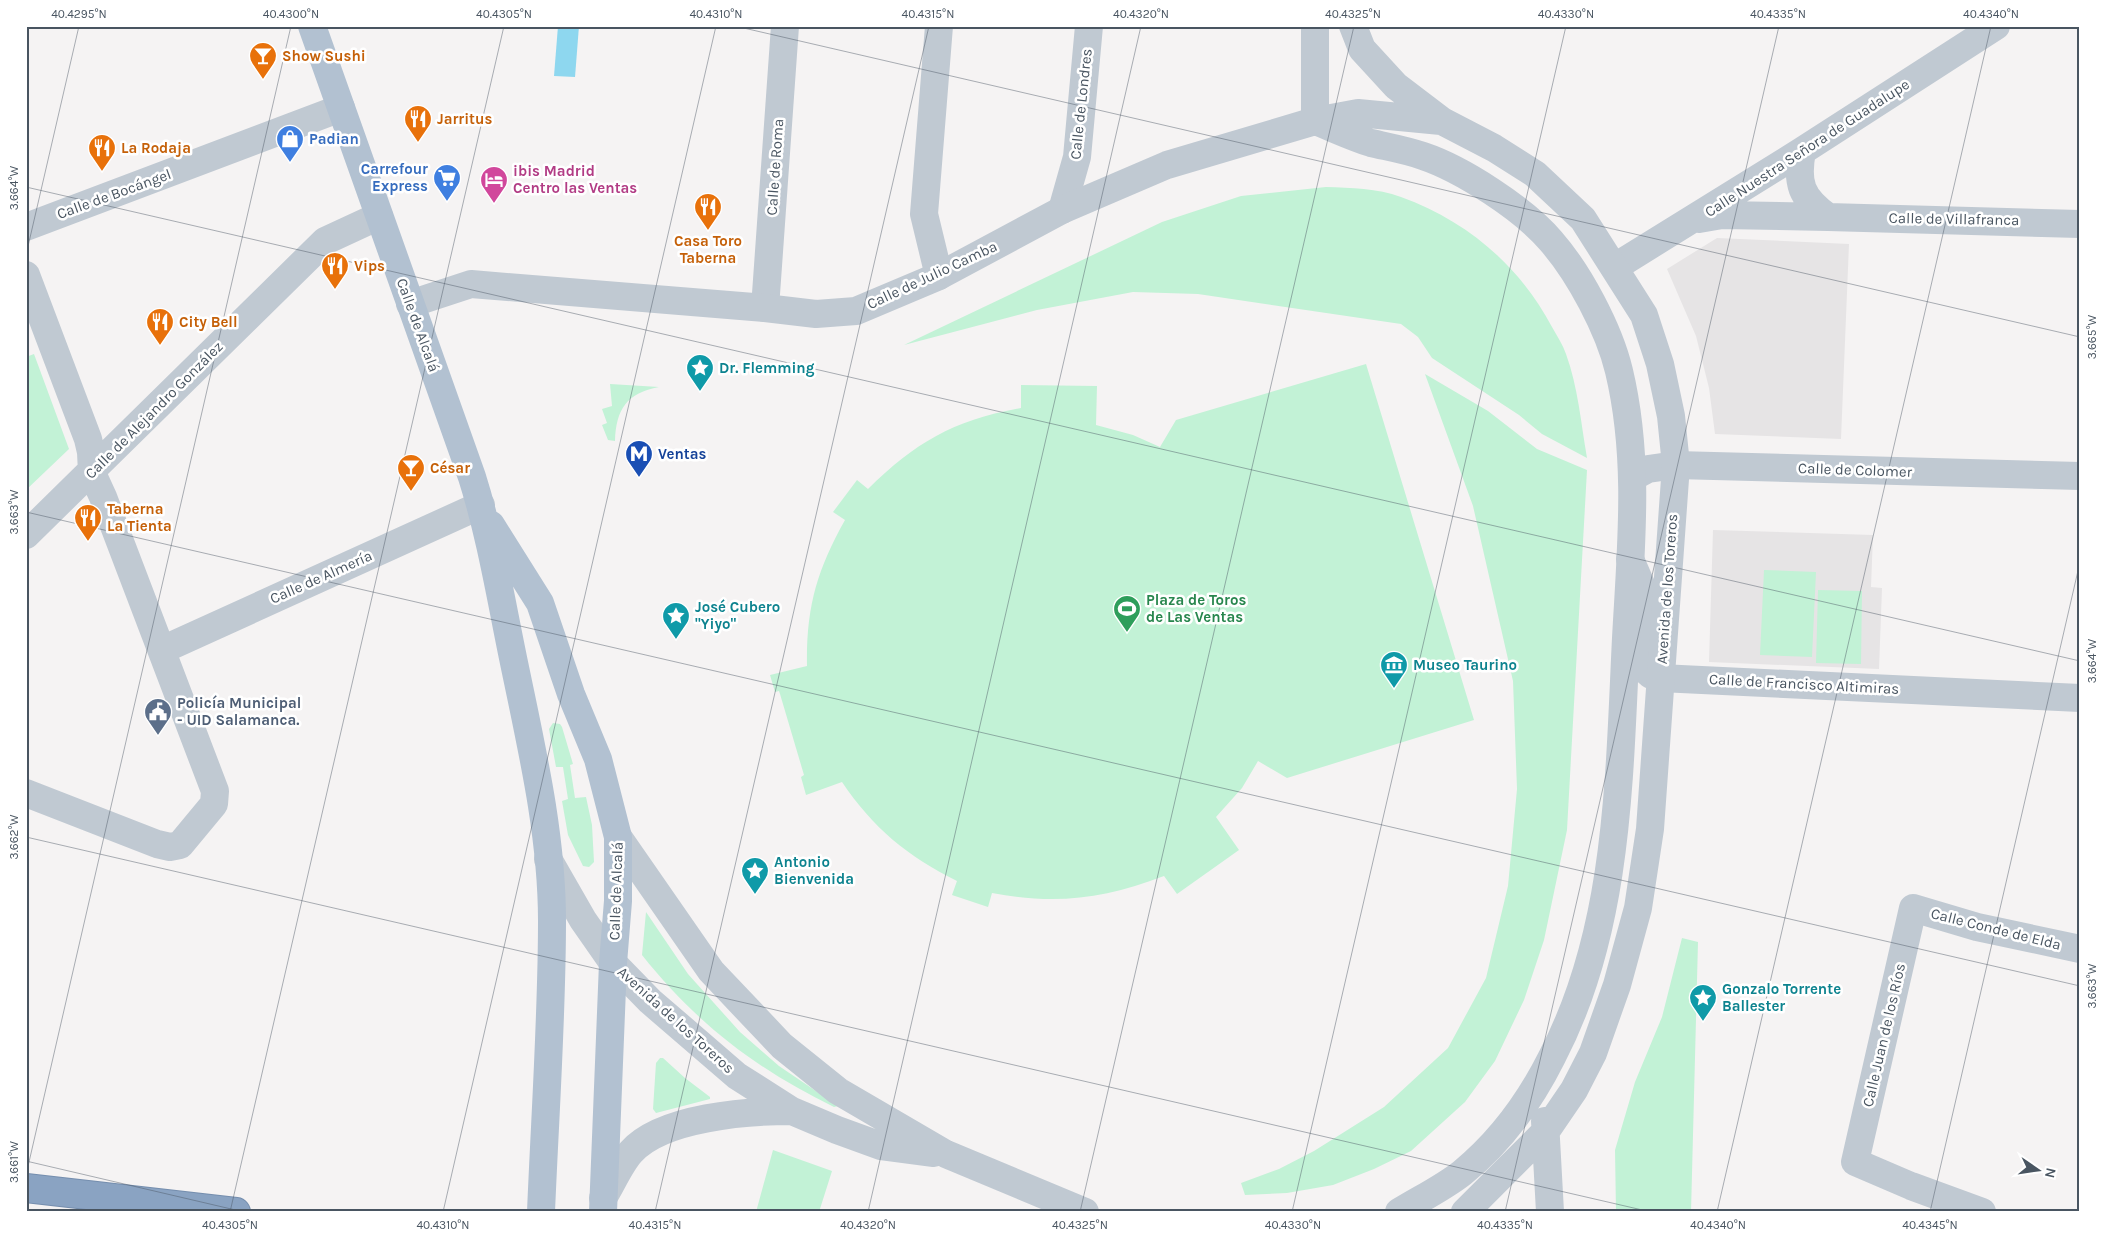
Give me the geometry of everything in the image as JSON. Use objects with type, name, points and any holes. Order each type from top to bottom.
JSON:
[{"type":"highway","points":[[26,1188],[236,1212]]},
{"type":"main road","name":"Calle de Alcalá","points":[[312,26],[482,508],[541,803],[548,858],[552,920],[549,1051],[541,1212]]},
{"type":"main road","name":"Calle de Alcalá","points":[[482,508],[540,602],[571,694],[598,759],[618,837],[618,901],[613,963],[603,1205]]},
{"type":"street","name":"Calle de Roma","points":[[765,308],[785,26]]},
{"type":"street","points":[[939,26],[924,214],[939,276]]},
{"type":"street","name":"Calle de Londres","points":[[1062,210],[1077,157],[1088,26]]},
{"type":"street","points":[[1315,26],[1315,121],[1367,142],[1424,156],[1467,175],[1508,204],[1550,240],[1598,316],[1618,367],[1631,444],[1633,477],[1621,741],[1609,877],[1596,936],[1585,974],[1573,1011],[1553,1057],[1514,1118],[1487,1149],[1460,1175],[1399,1212]]},
{"type":"street","name":"Avenida de los Toreros","points":[[1354,26],[1362,49],[1368,59],[1396,86],[1442,121],[1494,148],[1535,174],[1560,195],[1583,219],[1615,266],[1644,315],[1660,364],[1671,416],[1676,465],[1650,829],[1638,908],[1617,985],[1592,1053],[1574,1090],[1546,1131],[1465,1212]]},
{"type":"street","name":"Calle Nuestra Señora de Guadalupe","points":[[1615,266],[1695,219],[1996,26]]},
{"type":"street","name":"Calle de Bocángel","points":[[26,227],[341,108]]},
{"type":"street","name":"Avenida de los Toreros","points":[[1315,121],[1368,112],[1442,121]]},
{"type":"street","name":"Calle de Julio Camba","points":[[410,304],[471,284],[765,308],[816,314],[856,311],[939,276],[1062,210],[1167,165],[1315,121]]},
{"type":"street","points":[[1802,151],[1800,180],[1804,195],[1814,207],[1828,217]]},
{"type":"street","name":"Calle de Alejandro González","points":[[26,535],[92,473],[118,444],[325,241],[378,216]]},
{"type":"street","name":"Calle de Villafranca","points":[[1695,219],[1722,216],[1828,217],[2080,224]]},
{"type":"street","points":[[26,275],[88,439],[92,452],[92,473],[103,497],[215,791],[214,804],[180,845],[170,847],[157,844],[26,793]]},
{"type":"street","name":"Calle de Colomer","points":[[1633,477],[1648,469],[1676,465],[2080,476]]},
{"type":"street","name":"Calle de Almería","points":[[162,650],[482,508]]},
{"type":"street","points":[[1630,559],[1643,589],[1643,668],[1651,675],[1660,678]]},
{"type":"street","name":"Calle de Francisco Altimiras","points":[[1660,678],[2080,698]]},
{"type":"street","name":"Avenida de los Toreros","points":[[618,837],[711,971],[782,1046],[838,1092],[946,1154],[1085,1212]]},
{"type":"street","name":"Avenida de los Toreros","points":[[548,858],[584,920],[613,963],[650,1001],[737,1076],[792,1111],[881,1146],[946,1154]]},
{"type":"street","name":"Calle Conde de Elda","points":[[1913,908],[1977,927],[2080,949]]},
{"type":"street","name":"Calle Juan de los Ríos","points":[[1913,908],[1855,1162],[1911,1186],[1982,1212]]},
{"type":"street","points":[[1550,1212],[1544,1112],[1553,1057]]},
{"type":"street","name":"Avenida de los Toreros","points":[[603,1205],[631,1151],[654,1136],[707,1118],[755,1111],[792,1111]]},
{"type":"shaded area","points":[[1717,238],[1849,244],[1841,439],[1715,434],[1709,388],[1696,336],[1667,269]]},
{"type":"shaded area","points":[[1713,530],[1873,535],[1871,587],[1882,588],[1879,669],[1709,662]]},
{"type":"green space","points":[[1326,187],[1383,192],[1425,207],[1469,232],[1507,265],[1539,305],[1565,351],[1576,392],[1587,458],[1542,434],[1519,415],[1432,358],[1418,337],[1401,324],[1198,294],[1133,292],[1037,310],[904,345],[1162,222],[1241,196]]},
{"type":"green space","points":[[34,354],[69,449],[26,490],[26,357]]},
{"type":"green space","name":"Plaza de Toros de Las Ventas","points":[[1366,364],[1474,720],[1287,778],[1258,761],[1242,788],[1216,817],[1239,850],[1177,894],[1164,876],[1121,890],[1080,898],[1037,899],[992,893],[988,907],[952,895],[957,881],[922,861],[892,839],[866,813],[842,782],[806,795],[801,777],[804,775],[780,694],[779,691],[775,692],[770,675],[807,666],[809,625],[815,590],[827,556],[845,520],[833,512],[857,480],[868,489],[903,458],[937,435],[976,419],[1021,408],[1021,385],[1097,386],[1096,425],[1133,435],[1160,447],[1176,420]]},
{"type":"green space","points":[[1425,374],[1488,411],[1537,449],[1587,470],[1567,830],[1544,940],[1524,1000],[1495,1061],[1465,1102],[1411,1151],[1374,1169],[1333,1185],[1287,1193],[1245,1195],[1241,1183],[1279,1169],[1314,1151],[1384,1107],[1448,1048],[1486,978],[1508,886],[1517,789],[1513,681],[1473,506]]},
{"type":"green space","points":[[610,384],[659,387],[639,393],[625,404],[618,420],[615,441],[608,440],[602,425],[607,423],[602,409],[612,406]]},
{"type":"green space","points":[[1764,570],[1816,572],[1812,657],[1760,655]]},
{"type":"green space","points":[[1818,590],[1862,591],[1861,664],[1816,663]]},
{"type":"green space","points":[[553,723],[560,724],[562,727],[573,764],[570,765],[575,798],[586,797],[592,825],[594,862],[589,867],[583,866],[568,835],[562,801],[568,799],[563,767],[556,767],[549,729]]},
{"type":"green space","points":[[646,912],[688,974],[740,1032],[779,1066],[838,1106],[834,1107],[806,1092],[753,1060],[706,1023],[684,1002],[642,955]]},
{"type":"green space","points":[[1682,938],[1698,942],[1691,1212],[1616,1212],[1615,1150],[1635,1082],[1662,1017]]},
{"type":"green space","points":[[660,1058],[663,1058],[710,1097],[710,1099],[656,1113],[653,1109],[656,1063]]},
{"type":"green space","points":[[773,1150],[832,1171],[819,1212],[756,1212]]},
{"type":"water","points":[[558,26],[579,26],[575,77],[554,76]]},
{"type":"place","name":"Show Sushi","points":[[263,80]]},
{"type":"place","name":"Jarritus","points":[[418,143]]},
{"type":"place","name":"Padian","points":[[290,163]]},
{"type":"place","name":"La Rodaja","points":[[102,172]]},
{"type":"place","name":"Carrefour Express","points":[[447,202]]},
{"type":"place","name":"ibis Madrid Centro las Ventas","points":[[494,204]]},
{"type":"place","name":"Casa Toro Taberna","points":[[708,231]]},
{"type":"place","name":"Vips","points":[[335,290]]},
{"type":"place","name":"City Bell","points":[[160,346]]},
{"type":"place","name":"Dr. Flemming","points":[[700,392]]},
{"type":"place","name":"Ventas","points":[[639,478]]},
{"type":"place","name":"César","points":[[411,492]]},
{"type":"place","name":"Taberna La Tienta","points":[[88,542]]},
{"type":"place","name":"Plaza de Toros de Las Ventas","points":[[1127,633]]},
{"type":"place","name":"José Cubero \"Yiyo\"","points":[[676,640]]},
{"type":"place","name":"Museo Taurino","points":[[1394,689]]},
{"type":"place","name":"Policía Municipal - UID Salamanca.","points":[[158,736]]},
{"type":"place","name":"Antonio Bienvenida","points":[[755,895]]},
{"type":"place","name":"Gonzalo Torrente Ballester","points":[[1703,1022]]}]
